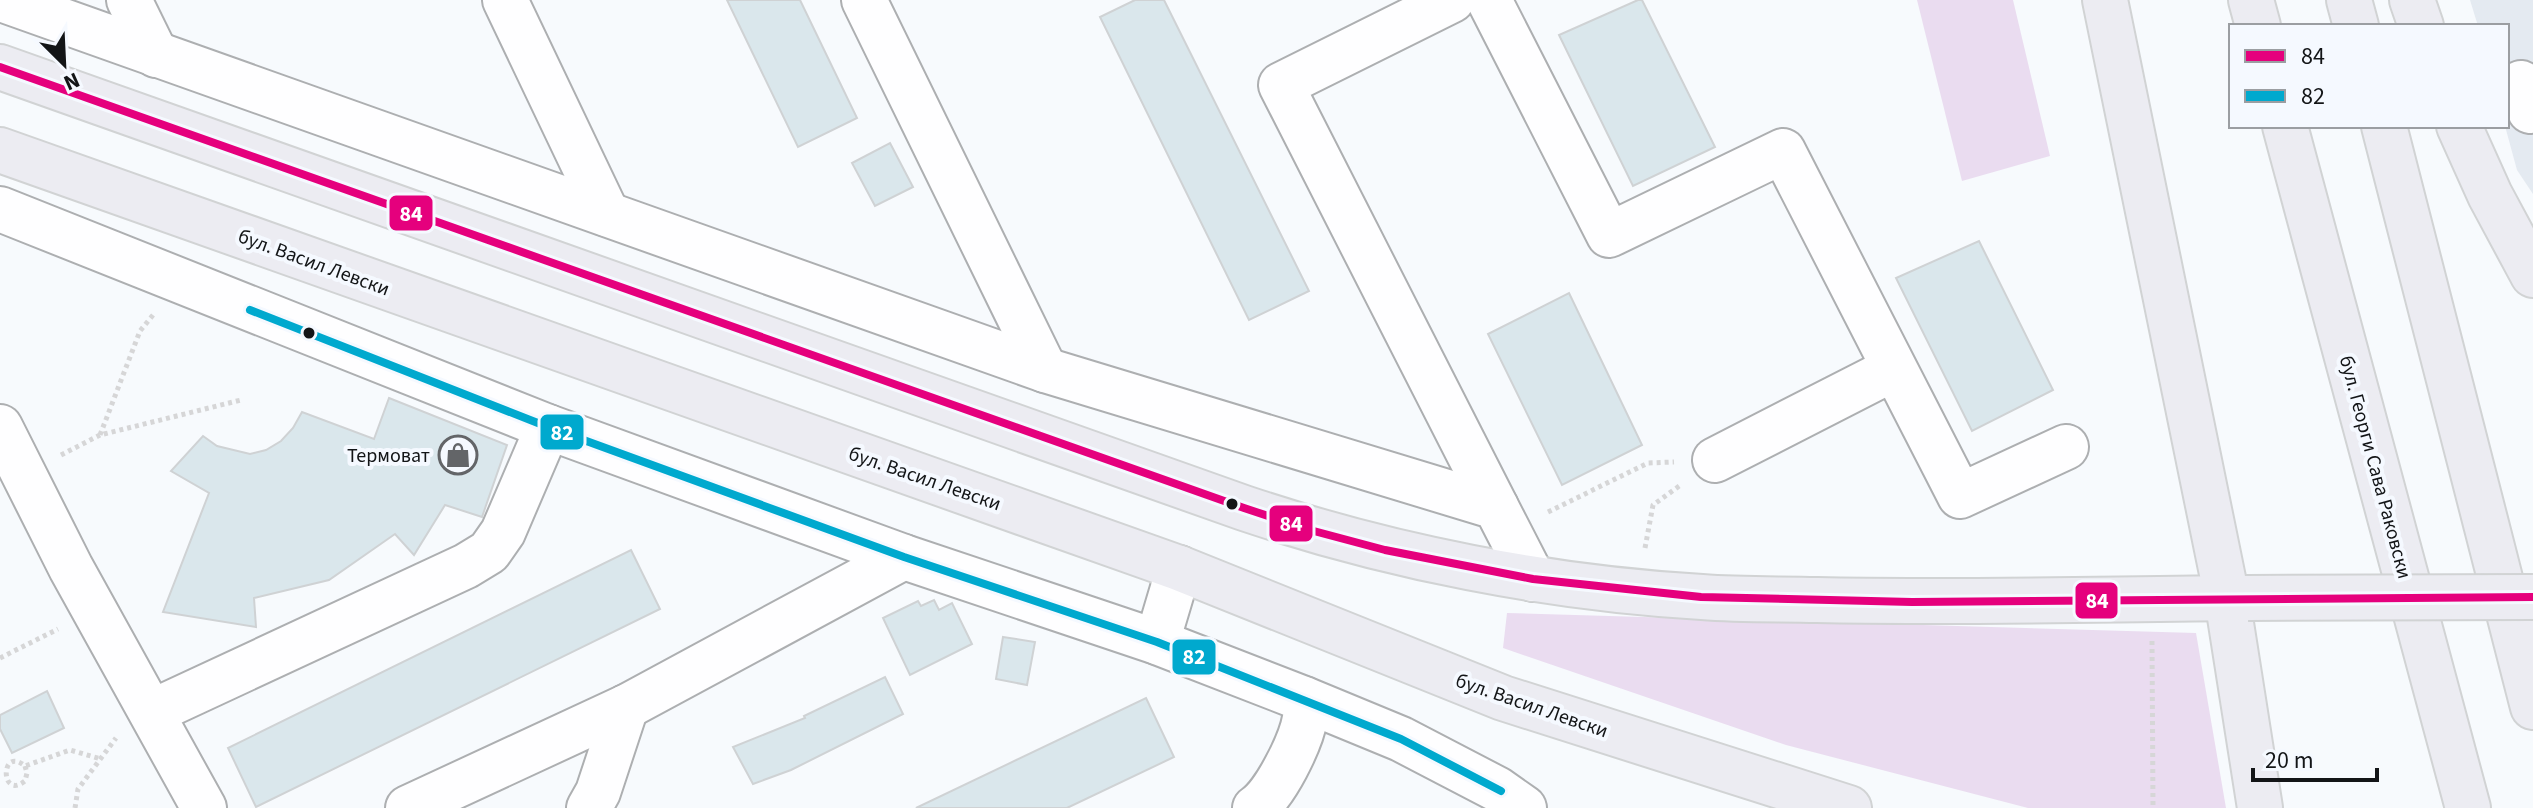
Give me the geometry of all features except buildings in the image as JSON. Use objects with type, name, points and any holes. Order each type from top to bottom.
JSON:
[{"type":"main road","points":[[2105,0],[2238,598],[2260,808]]},
{"type":"main road","points":[[2251,0],[2257,24]]},
{"type":"main road","points":[[2349,0],[2355,24]]},
{"type":"main road","points":[[2412,0],[2420,24]]},
{"type":"main road","points":[[0,67],[1244,508],[1385,550],[1515,543],[1701,597],[1912,602],[2533,597]]},
{"type":"main road","name":"бул. Георги Сава Раковски","points":[[2286,128],[2468,808]]},
{"type":"main road","points":[[2385,128],[2533,707]]},
{"type":"main road","points":[[2460,128],[2490,195],[2533,275]]},
{"type":"main road","name":"бул. Васил Левски","points":[[0,150],[1179,568],[1503,698],[1849,808]]},
{"type":"street","points":[[4,0],[1045,370],[1515,543]]},
{"type":"street","points":[[129,0],[156,55]]},
{"type":"street","points":[[505,0],[607,214]]},
{"type":"street","points":[[864,0],[1045,370]]},
{"type":"street","points":[[1452,0],[1281,85],[1515,543]]},
{"type":"street","points":[[1489,0],[1609,235],[1783,151],[1960,496],[2066,447]]},
{"type":"street","points":[[0,209],[548,427],[904,557],[1157,642],[1304,699],[1401,739],[1489,794],[1497,789],[1524,808]]},
{"type":"street","points":[[1715,460],[1893,369]]},
{"type":"street","points":[[0,427],[95,610],[204,808]]},
{"type":"street","points":[[152,712],[466,566],[489,552],[503,532],[548,427]]},
{"type":"street","points":[[408,808],[626,707],[904,557]]},
{"type":"street","points":[[1157,642],[1179,568]]},
{"type":"street","points":[[1255,808],[1275,788],[1292,752],[1305,717],[1304,699]]},
{"type":"street","points":[[589,808],[598,792],[626,707]]},
{"type":"path","points":[[180,282],[140,331],[100,435],[241,400]]},
{"type":"path","points":[[1515,543],[1535,519],[1648,463],[1715,460]]},
{"type":"path","points":[[1645,548],[1653,505],[1715,460]]},
{"type":"path","points":[[2151,599],[2153,808]]},
{"type":"path","points":[[0,658],[95,610]]},
{"type":"path","points":[[75,808],[78,789],[119,734],[152,712]]},
{"type":"path","points":[[25,766],[70,750],[101,759]]},
{"type":"path","points":[[10,761],[18,761],[25,766],[25,781],[10,786],[4,781],[1,774],[3,766],[10,761]]},
{"type":"shaded area","points":[[1917,0],[2013,0],[2050,156],[1962,181]]},
{"type":"shaded area","points":[[2470,0],[2533,0],[2533,194],[2517,170],[2506,128],[2509,128],[2509,24],[2477,24]]},
{"type":"shaded area","points":[[1507,613],[2196,633],[2226,808],[2028,808],[1786,745],[1503,648]]},
{"type":"transit line","name":"84","points":[[0,67],[1244,508],[1385,550],[1533,579],[1701,597],[1912,602],[2533,597]]},
{"type":"transit line","name":"82","points":[[250,310],[548,427],[904,557],[1157,642],[1401,739],[1501,791]]},
{"type":"place","name":"Термоват","points":[[458,455]]}]
